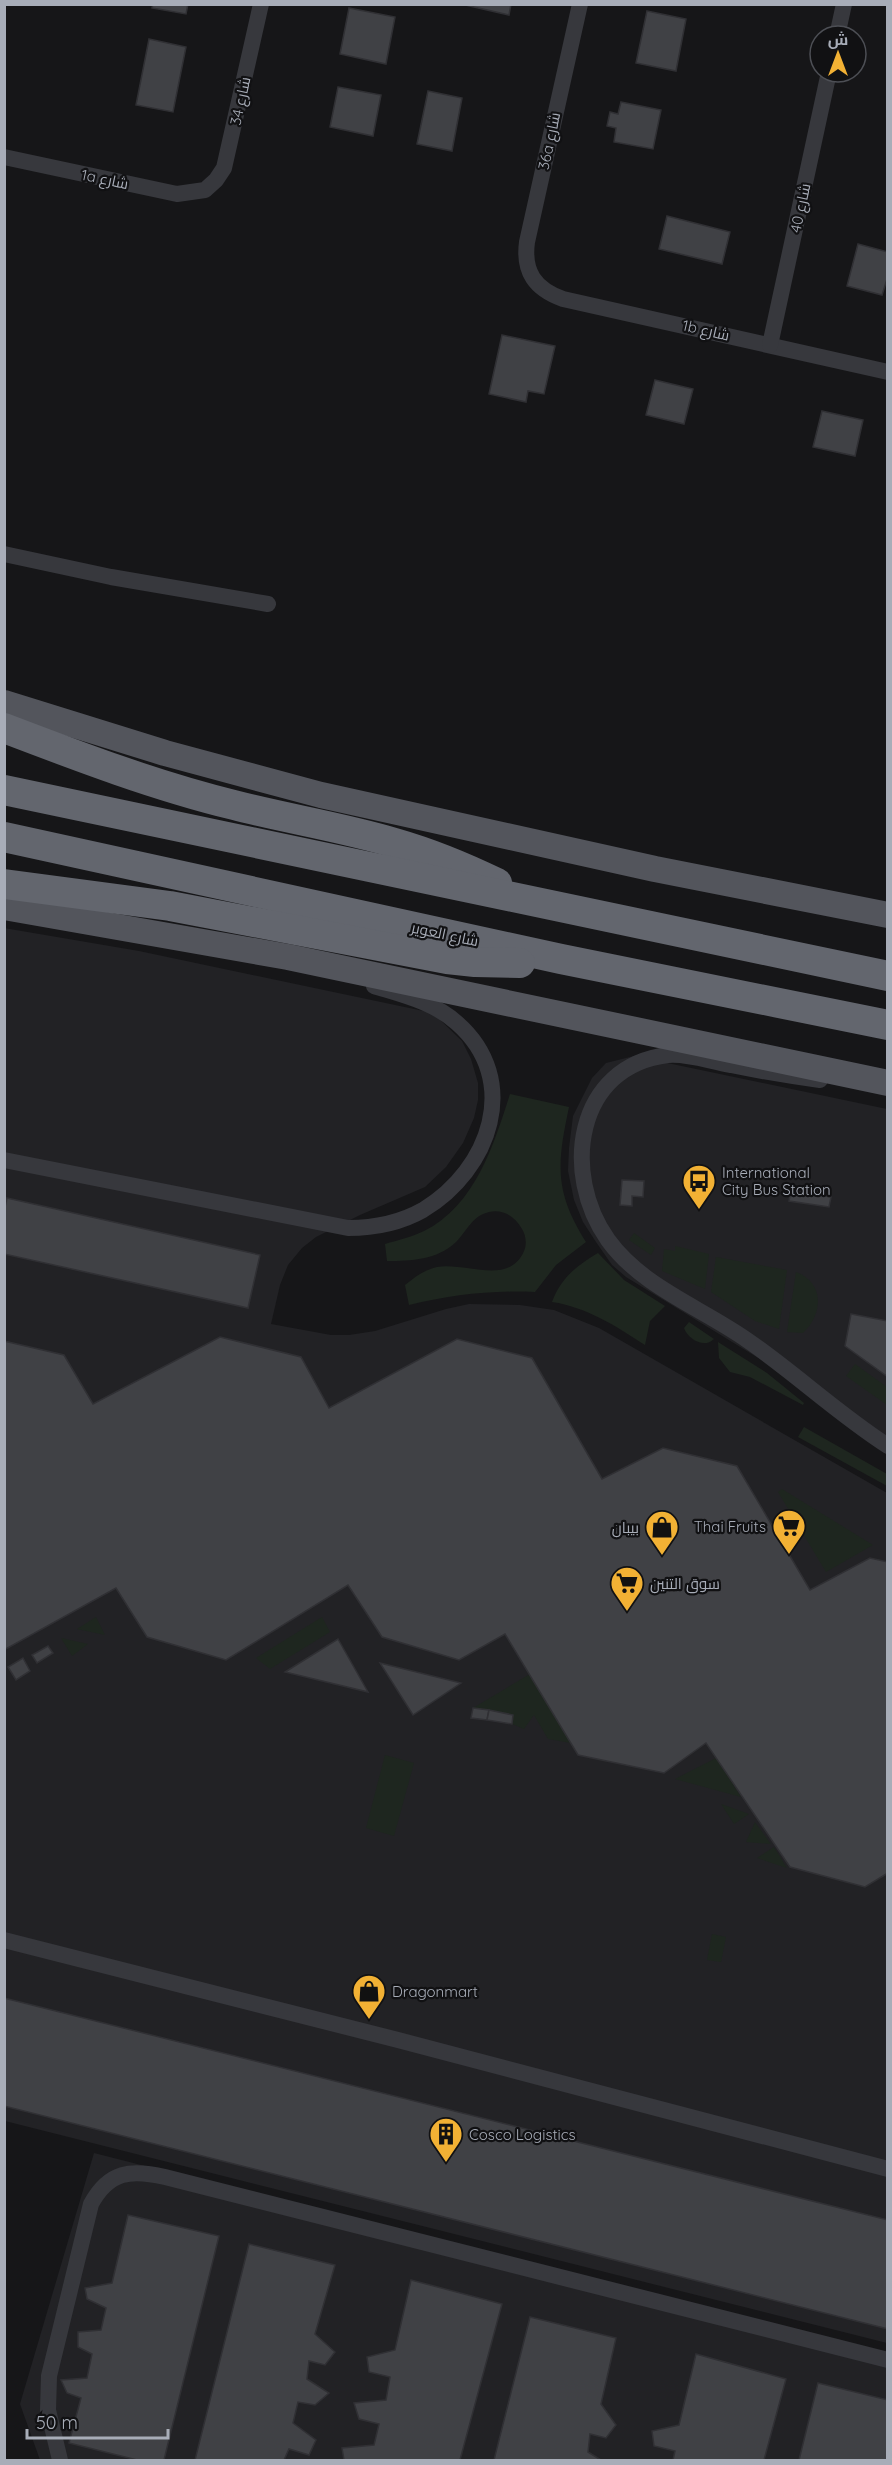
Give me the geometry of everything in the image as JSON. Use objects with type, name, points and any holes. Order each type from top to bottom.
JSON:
[{"type":"highway","points":[[4,728],[98,764],[232,805],[356,833],[430,854],[501,884],[534,903]]},
{"type":"highway","points":[[4,790],[888,976]]},
{"type":"highway","name":"شارع العوير","points":[[4,837],[561,959],[888,1025]]},
{"type":"highway","points":[[4,884],[170,906],[447,959],[504,964],[561,959]]},
{"type":"main road","points":[[4,704],[165,753],[321,795],[644,867],[888,915]]},
{"type":"main road","points":[[4,908],[288,957],[884,1082]]},
{"type":"street","name":"شارع 34","points":[[205,190],[216,180],[229,154],[261,4]]},
{"type":"street","name":"36a شارع","points":[[531,277],[527,266],[527,242],[579,4]]},
{"type":"street","points":[[840,24],[844,4]]},
{"type":"street","name":"شارع 40","points":[[770,345],[827,84]]},
{"type":"street","name":"1a شارع","points":[[4,157],[177,194],[205,190]]},
{"type":"street","name":"1b شارع","points":[[531,277],[540,287],[563,299],[888,372]]},
{"type":"street","points":[[4,554],[111,577],[268,604]]},
{"type":"street","points":[[4,1160],[348,1228],[386,1225],[421,1211],[437,1200],[452,1188],[471,1163],[490,1122],[494,1095],[492,1081],[489,1068],[476,1044],[456,1022],[431,1005],[288,957]]},
{"type":"street","points":[[884,1082],[820,1080],[670,1055],[652,1059],[635,1065],[605,1088],[584,1126],[580,1157],[581,1176],[592,1211],[608,1240],[639,1272],[671,1295],[745,1339],[796,1376],[849,1421],[888,1446]]},
{"type":"street","points":[[4,1940],[409,2043],[888,2169]]},
{"type":"street","points":[[60,2460],[48,2410],[49,2376],[91,2204],[106,2184],[130,2173],[143,2172],[165,2177],[888,2360]]},
{"type":"shaded area","points":[[4,928],[139,951],[433,1013],[462,1041],[471,1059],[478,1083],[478,1100],[474,1118],[463,1143],[446,1167],[425,1187],[360,1215],[316,1237],[302,1248],[288,1265],[280,1285],[271,1324],[331,1335],[349,1335],[375,1331],[469,1304],[520,1305],[554,1310],[599,1328],[887,1493],[887,2343],[5,2121]]},
{"type":"shaded area","points":[[634,1056],[887,1109],[887,1437],[626,1277],[612,1265],[596,1242],[583,1222],[574,1200],[568,1171],[573,1116],[592,1078],[606,1063]]},
{"type":"shaded area","points":[[510,1094],[569,1107],[562,1145],[561,1177],[568,1207],[586,1242],[556,1265],[535,1292],[471,1294],[409,1305],[405,1285],[428,1270],[448,1266],[498,1270],[508,1268],[517,1262],[524,1251],[525,1237],[519,1225],[508,1215],[494,1211],[478,1217],[449,1248],[432,1256],[414,1260],[387,1261],[385,1244],[424,1231],[442,1220],[457,1206],[480,1172],[489,1153]]},
{"type":"shaded area","points":[[634,1233],[655,1248],[651,1255],[629,1240]]},
{"type":"shaded area","points":[[675,1246],[709,1254],[705,1289],[662,1271],[664,1249],[675,1251]]},
{"type":"shaded area","points":[[598,1253],[624,1280],[665,1306],[650,1321],[645,1345],[612,1324],[589,1313],[552,1302],[570,1273]]},
{"type":"shaded area","points":[[716,1257],[787,1270],[779,1329],[755,1321],[711,1292]]},
{"type":"shaded area","points":[[796,1272],[812,1284],[818,1300],[814,1317],[803,1333],[787,1332]]},
{"type":"shaded area","points":[[689,1322],[714,1339],[701,1343],[693,1339],[684,1328]]},
{"type":"shaded area","points":[[718,1342],[767,1373],[804,1403],[803,1405],[750,1377],[730,1372],[719,1358]]},
{"type":"shaded area","points":[[855,1364],[887,1387],[887,1405],[846,1376]]},
{"type":"shaded area","points":[[804,1427],[887,1474],[887,1486],[798,1437]]},
{"type":"shaded area","points":[[782,1489],[873,1545],[826,1572],[778,1492]]},
{"type":"shaded area","points":[[96,1617],[105,1635],[77,1629]]},
{"type":"shaded area","points":[[322,1617],[330,1632],[270,1669],[256,1658]]},
{"type":"shaded area","points":[[61,1638],[88,1644],[72,1656]]},
{"type":"shaded area","points":[[530,1674],[571,1743],[548,1739],[534,1715],[524,1729],[512,1724],[513,1715],[473,1708]]},
{"type":"shaded area","points":[[385,1755],[414,1763],[394,1836],[366,1828]]},
{"type":"shaded area","points":[[716,1758],[741,1797],[675,1779]]},
{"type":"shaded area","points":[[721,1804],[749,1814],[734,1824]]},
{"type":"shaded area","points":[[755,1822],[771,1844],[746,1842]]},
{"type":"shaded area","points":[[774,1847],[787,1868],[757,1858]]},
{"type":"shaded area","points":[[712,1934],[726,1937],[721,1962],[707,1960]]},
{"type":"shaded area","points":[[94,2153],[887,2355],[887,2460],[40,2460],[20,2404]]},
{"type":"building","points":[[153,4],[188,4],[186,14],[152,8]]},
{"type":"building","points":[[461,4],[511,4],[509,15]]},
{"type":"building","points":[[349,8],[395,17],[386,64],[340,54]]},
{"type":"building","points":[[647,11],[686,19],[676,71],[636,63]]},
{"type":"building","points":[[149,39],[186,47],[173,112],[136,105]]},
{"type":"building","points":[[338,87],[381,95],[373,136],[330,127]]},
{"type":"building","points":[[428,91],[462,98],[452,151],[417,144]]},
{"type":"building","points":[[621,102],[661,110],[653,149],[614,142],[616,128],[607,126],[610,112],[618,114]]},
{"type":"building","points":[[667,216],[730,232],[722,264],[659,249]]},
{"type":"building","points":[[858,244],[888,252],[888,276],[882,295],[847,286]]},
{"type":"building","points":[[502,335],[555,346],[544,394],[528,391],[526,402],[489,394]]},
{"type":"building","points":[[655,380],[693,389],[684,424],[646,415]]},
{"type":"building","points":[[822,411],[863,420],[855,456],[813,447]]},
{"type":"building","points":[[622,1180],[644,1181],[643,1197],[632,1196],[632,1206],[620,1205]]},
{"type":"building","points":[[791,1190],[831,1197],[829,1207],[789,1201]]},
{"type":"building","points":[[7,1198],[260,1255],[248,1308],[4,1254],[4,1211]]},
{"type":"building","points":[[851,1314],[888,1321],[888,1377],[845,1346]]},
{"type":"building","name":"سوق التنين","points":[[220,1337],[301,1357],[329,1408],[457,1339],[532,1358],[602,1479],[663,1448],[737,1466],[810,1590],[870,1558],[888,1562],[888,1873],[865,1887],[790,1867],[706,1743],[664,1773],[578,1755],[505,1634],[459,1660],[382,1637],[348,1585],[226,1660],[147,1637],[116,1588],[4,1650],[4,1341],[64,1355],[93,1404]]},
{"type":"building","points":[[338,1639],[368,1692],[285,1672]]},
{"type":"building","points":[[48,1646],[53,1653],[37,1663],[32,1655]]},
{"type":"building","points":[[23,1658],[30,1671],[16,1680],[8,1667]]},
{"type":"building","points":[[380,1663],[461,1683],[413,1715]]},
{"type":"building","points":[[473,1708],[489,1710],[487,1720],[471,1718]]},
{"type":"building","points":[[489,1710],[513,1715],[512,1724],[487,1720]]},
{"type":"building","name":"Cosco Logistics","points":[[4,1998],[888,2220],[888,2329],[4,2106]]},
{"type":"building","points":[[128,2215],[219,2236],[164,2460],[137,2460],[69,2443],[81,2398],[67,2393],[61,2380],[87,2378],[92,2354],[78,2347],[78,2332],[101,2330],[106,2308],[87,2299],[85,2288],[112,2283]]},
{"type":"building","points":[[249,2244],[335,2265],[315,2334],[335,2352],[325,2365],[309,2361],[307,2379],[329,2393],[315,2405],[298,2402],[293,2423],[316,2440],[309,2455],[289,2449],[284,2460],[195,2460]]},
{"type":"building","points":[[411,2280],[502,2304],[460,2460],[344,2460],[342,2448],[374,2445],[379,2424],[359,2419],[354,2403],[386,2400],[390,2377],[369,2372],[367,2357],[395,2350]]},
{"type":"building","points":[[530,2317],[616,2338],[601,2404],[616,2425],[606,2438],[590,2434],[588,2452],[601,2460],[494,2460]]},
{"type":"building","points":[[696,2354],[786,2379],[764,2460],[673,2460],[675,2451],[654,2446],[652,2431],[679,2425]]},
{"type":"building","points":[[818,2383],[888,2400],[888,2460],[799,2460]]},
{"type":"place","name":"International City Bus Station","points":[[699,1210]]},
{"type":"place","name":"Thai Fruits","points":[[789,1555]]},
{"type":"place","name":"بيبان","points":[[662,1556]]},
{"type":"place","name":"سوق التنين","points":[[627,1612]]},
{"type":"place","name":"Dragonmart","points":[[369,2020]]},
{"type":"place","name":"Cosco Logistics","points":[[446,2163]]}]
